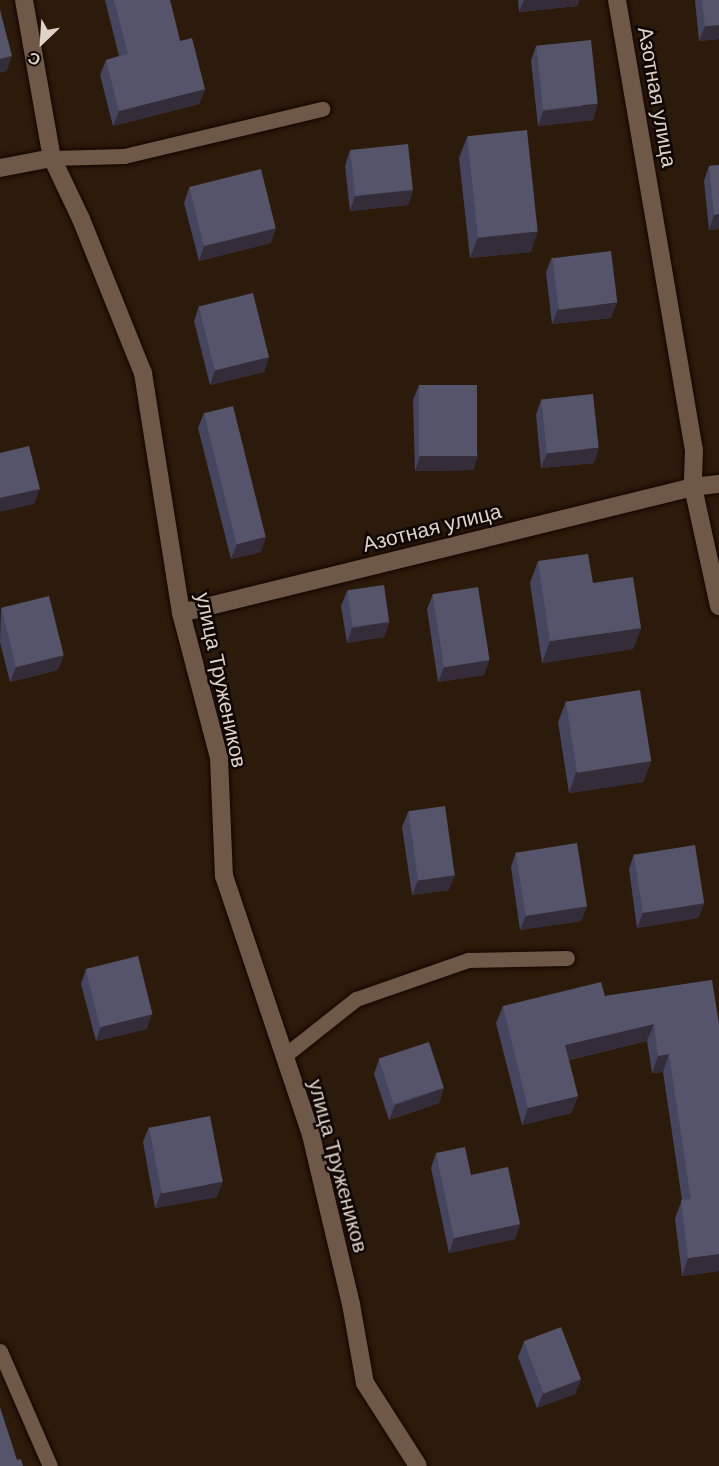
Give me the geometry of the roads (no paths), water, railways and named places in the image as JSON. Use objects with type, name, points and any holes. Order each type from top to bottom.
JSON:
[{"type":"street","name":"улица Тружеников","points":[[24,0],[52,158],[81,219],[143,373],[181,613],[219,758],[224,876],[311,1135],[351,1304],[365,1383],[418,1466]]},
{"type":"street","name":"Азотная улица","points":[[617,0],[694,450],[693,487],[719,606]]},
{"type":"street","points":[[0,168],[52,158]]},
{"type":"street","name":"Азотная улица","points":[[181,613],[693,487],[719,484]]},
{"type":"lane","points":[[52,158],[124,156],[322,109]]},
{"type":"lane","points":[[284,1056],[356,999],[468,960],[567,958]]},
{"type":"lane","points":[[0,1352],[50,1466]]}]
